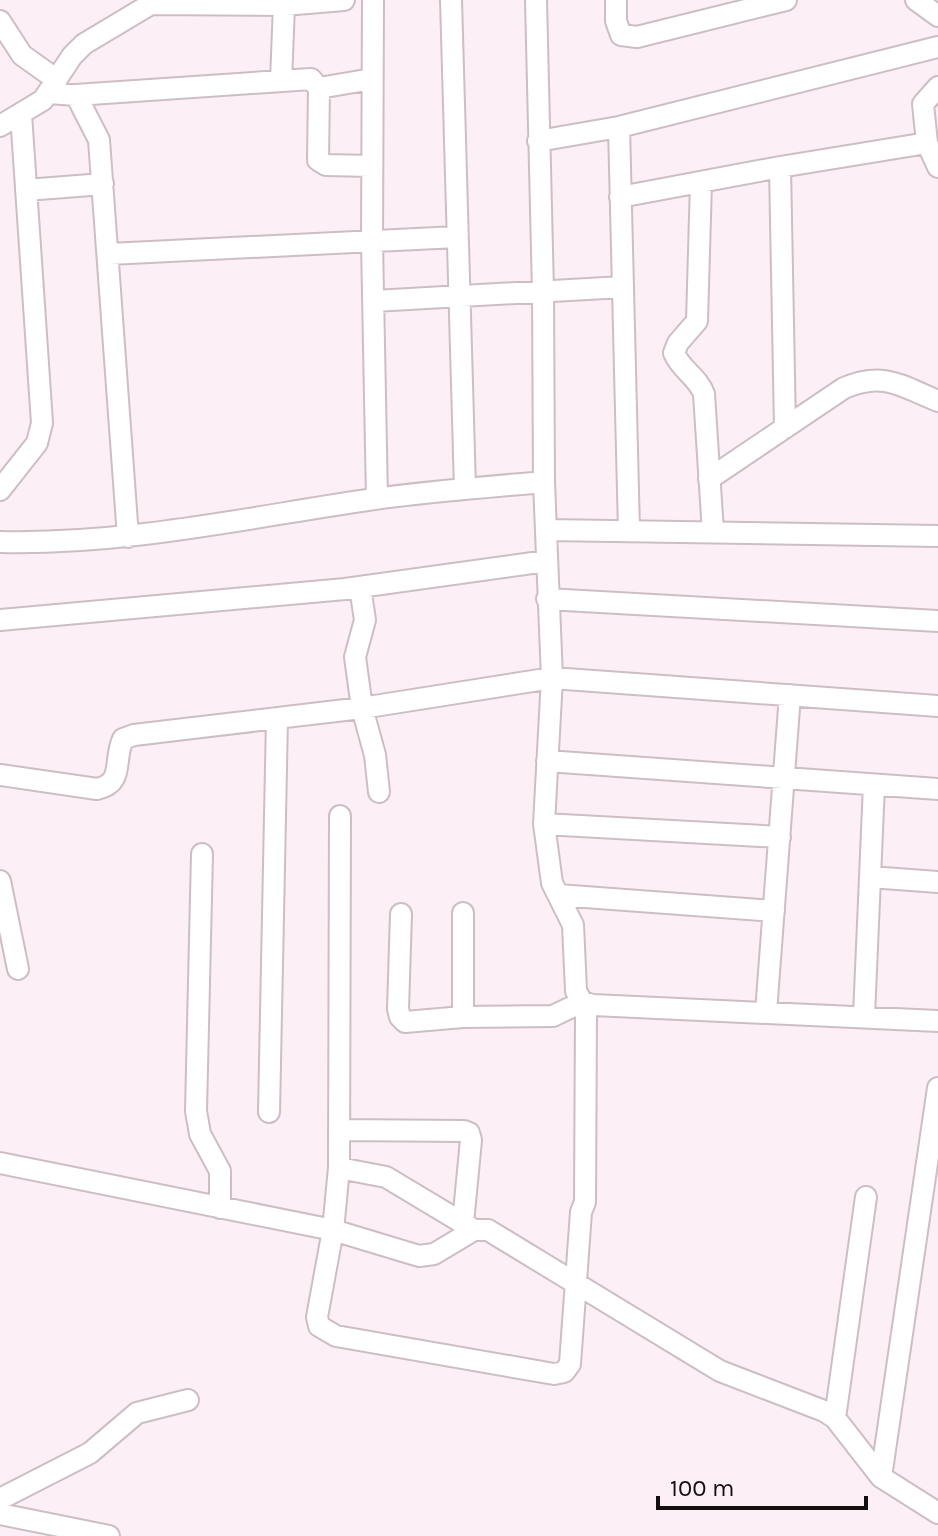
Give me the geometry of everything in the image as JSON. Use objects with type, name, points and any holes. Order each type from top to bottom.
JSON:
[{"type":"street","points":[[0,126],[21,114],[53,86],[72,56],[84,44],[151,4],[284,5],[344,0]]},
{"type":"street","points":[[373,0],[372,242],[377,499]]},
{"type":"street","points":[[451,0],[465,489]]},
{"type":"street","points":[[340,816],[339,1168],[333,1230],[317,1317],[319,1326],[336,1336],[554,1374],[564,1372],[570,1364],[581,1212],[585,1202],[586,1013],[576,991],[573,925],[552,883],[544,824],[552,678],[544,482],[536,0]]},
{"type":"street","points":[[616,0],[616,21],[621,35],[637,37],[786,0]]},
{"type":"street","points":[[916,0],[938,16]]},
{"type":"street","points":[[281,81],[284,5]]},
{"type":"street","points":[[1,25],[28,61],[53,86],[76,95],[311,79],[319,88],[318,160],[326,165],[372,166]]},
{"type":"street","points":[[538,141],[619,127],[938,47]]},
{"type":"street","points":[[319,88],[372,79]]},
{"type":"street","points":[[938,87],[923,104],[927,143],[938,167]]},
{"type":"street","points":[[76,95],[99,140],[128,537]]},
{"type":"street","points":[[0,490],[37,443],[42,423],[21,114]]},
{"type":"street","points":[[619,127],[629,531]]},
{"type":"street","points":[[620,197],[927,143]]},
{"type":"street","points":[[780,167],[785,428]]},
{"type":"street","points":[[701,182],[697,321],[678,343],[674,353],[678,362],[696,378],[704,394],[713,532]]},
{"type":"street","points":[[26,190],[103,184]]},
{"type":"street","points":[[109,254],[457,237]]},
{"type":"street","points":[[374,301],[623,287]]},
{"type":"street","points":[[709,479],[844,388],[862,381],[890,381],[938,401]]},
{"type":"street","points":[[0,542],[38,543],[128,537],[377,499],[544,482]]},
{"type":"street","points":[[546,530],[938,536]]},
{"type":"street","points":[[0,620],[360,587],[547,561]]},
{"type":"street","points":[[360,587],[365,620],[355,657],[362,708],[375,755],[379,792]]},
{"type":"street","points":[[547,599],[938,621]]},
{"type":"street","points":[[0,775],[97,789],[109,786],[115,780],[119,748],[123,739],[134,735],[362,708],[552,678],[938,706]]},
{"type":"street","points":[[766,1012],[790,695]]},
{"type":"street","points":[[269,1112],[277,718]]},
{"type":"street","points":[[547,761],[938,789]]},
{"type":"street","points":[[864,1016],[874,785]]},
{"type":"street","points":[[544,824],[780,837]]},
{"type":"street","points":[[202,854],[196,1111],[200,1134],[220,1171],[220,1208]]},
{"type":"street","points":[[870,877],[938,882]]},
{"type":"street","points":[[0,881],[18,969]]},
{"type":"street","points":[[558,895],[774,911]]},
{"type":"street","points":[[463,913],[463,1017]]},
{"type":"street","points":[[401,914],[398,1009],[405,1022],[463,1017],[553,1016],[582,1002],[593,1005],[938,1021]]},
{"type":"street","points":[[881,1477],[931,1187],[938,1088]]},
{"type":"street","points":[[339,1130],[469,1133],[469,1226]]},
{"type":"street","points":[[0,1163],[333,1230],[419,1256],[427,1256],[469,1226]]},
{"type":"street","points":[[339,1168],[386,1177],[469,1226],[488,1230],[720,1371],[810,1404],[835,1418],[881,1477],[938,1513]]},
{"type":"street","points":[[835,1418],[866,1197]]},
{"type":"street","points":[[0,1499],[97,1448],[137,1413],[188,1400]]},
{"type":"street","points":[[0,1514],[109,1536]]}]
